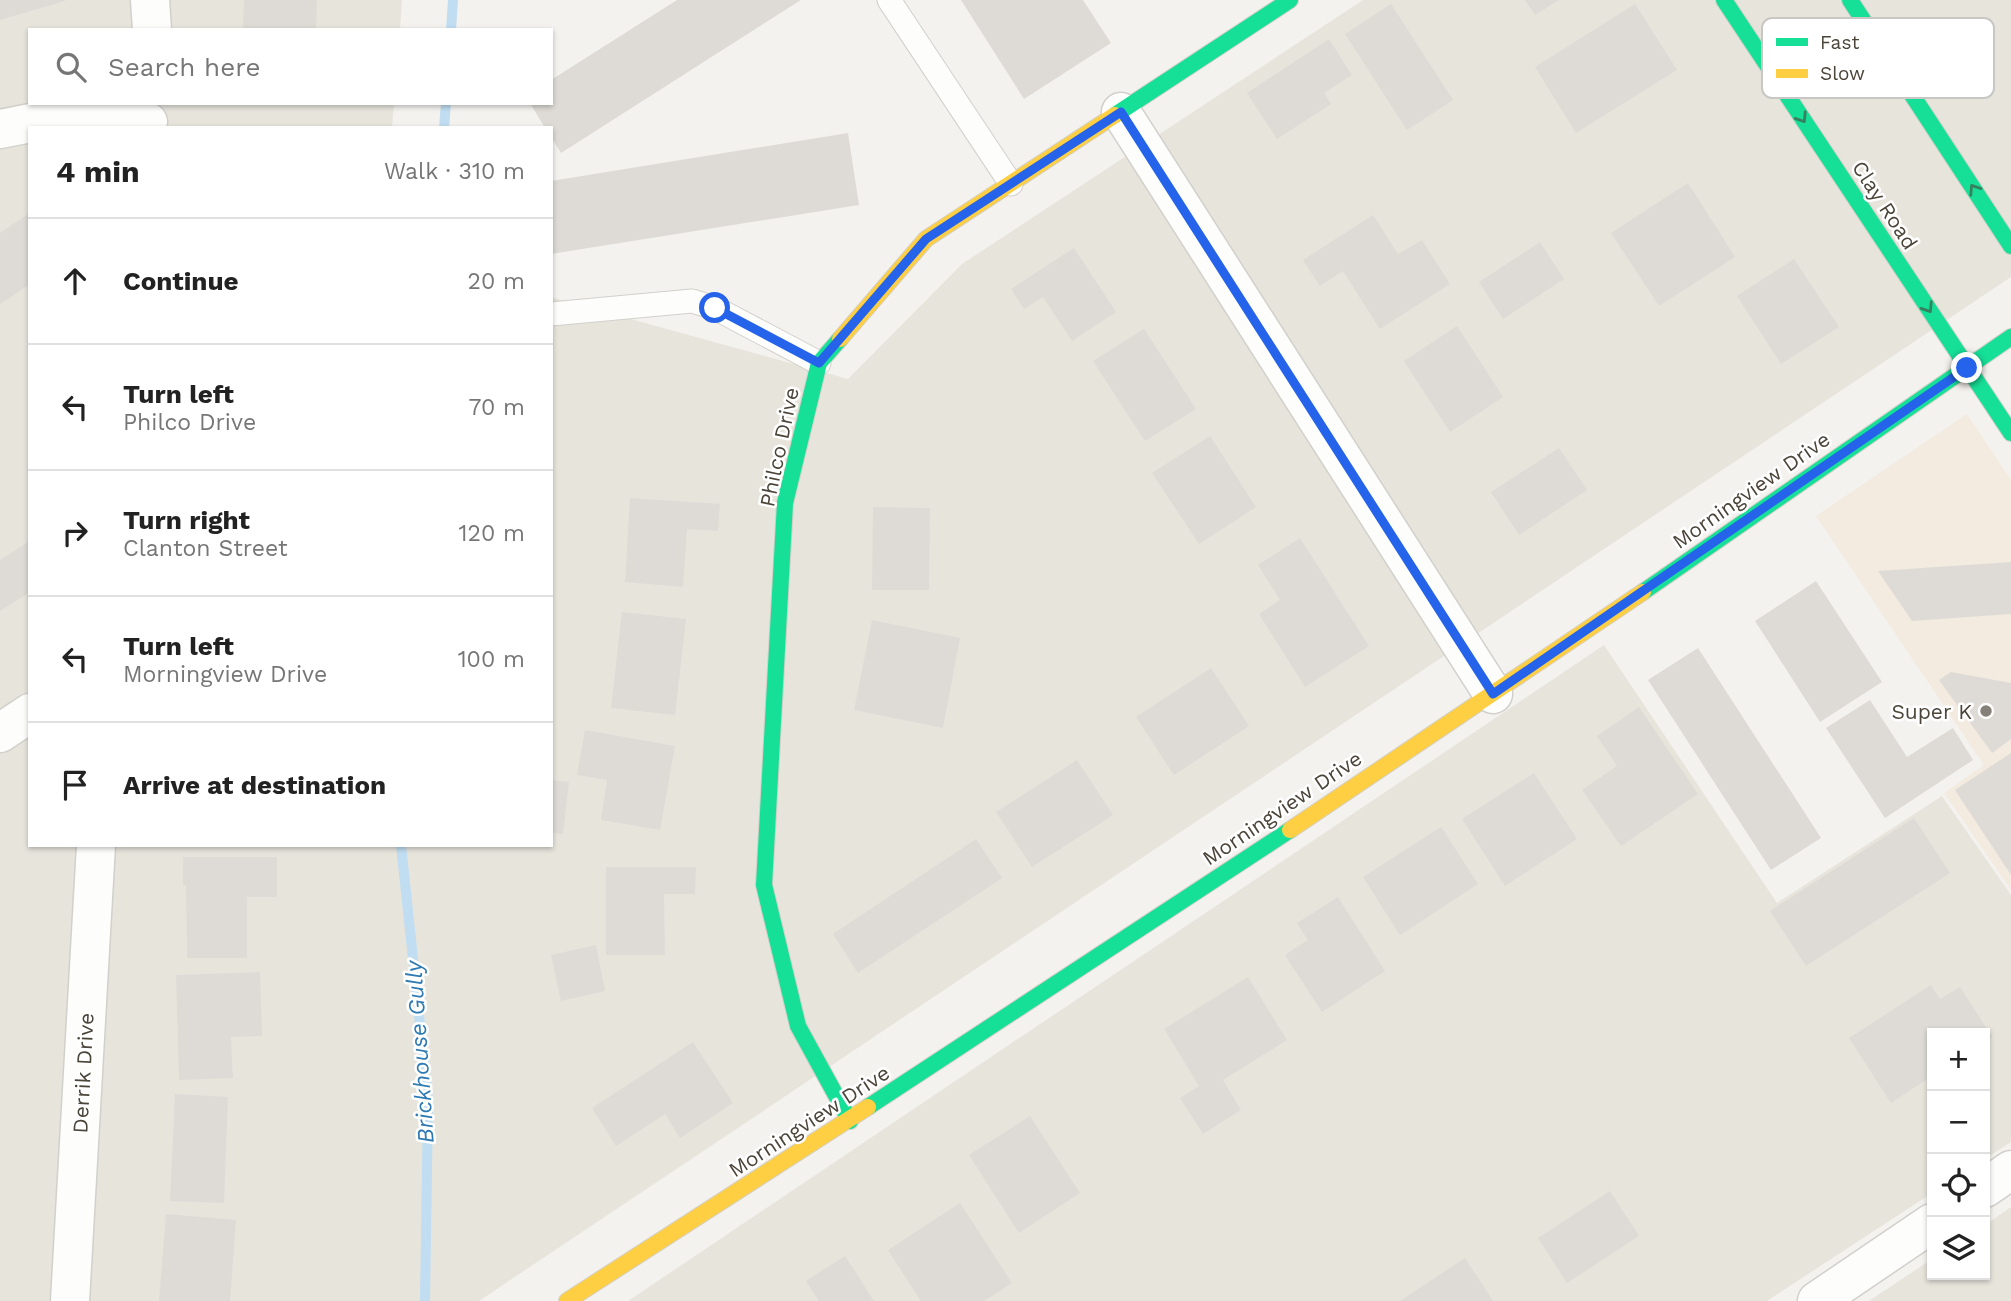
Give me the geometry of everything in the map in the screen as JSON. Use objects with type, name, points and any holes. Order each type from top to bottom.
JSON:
[{"type":"street","points":[[149,0],[152,28]]},
{"type":"street","name":"Philco Drive","points":[[850,1121],[797,1026],[764,885],[785,503],[819,363],[926,239],[1290,0]]},
{"type":"street","name":"Clay Road","points":[[1724,0],[1762,58]]},
{"type":"street","points":[[1850,0],[1862,18]]},
{"type":"street","name":"Clay Road","points":[[1789,98],[2011,433]]},
{"type":"street","points":[[1914,98],[2011,246]]},
{"type":"street","points":[[1121,112],[1493,694]]},
{"type":"street","points":[[0,128],[56,118],[148,118]]},
{"type":"street","name":"Morningview Drive","points":[[567,1301],[850,1121],[1493,694],[2011,337]]},
{"type":"street","points":[[0,733],[28,714]]},
{"type":"street","name":"Derrik Drive","points":[[70,1301],[96,847]]},
{"type":"street","points":[[1990,1185],[2011,1170]]},
{"type":"street","points":[[1817,1301],[1927,1226]]},
{"type":"lane","points":[[889,0],[1012,184]]},
{"type":"lane","points":[[553,314],[692,302],[715,308],[819,363]]},
{"type":"shaded area","points":[[0,0],[402,0],[400,28],[28,28],[28,105],[394,105],[392,126],[28,126],[28,847],[553,847],[553,298],[848,379],[962,264],[1363,0],[2011,0],[2011,277],[479,1301],[0,1301]]},
{"type":"shaded area","points":[[1967,414],[2011,480],[2011,890],[1944,793],[1984,765],[1816,516]]},
{"type":"shaded area","points":[[1604,645],[1777,903],[1942,796],[2011,895],[2011,1142],[1990,1156],[1990,1028],[1927,1028],[1927,1196],[1767,1301],[628,1301]]},
{"type":"shaded area","points":[[2011,1207],[2011,1301],[1869,1301],[1927,1262],[1927,1280],[1990,1280],[1990,1222]]},
{"type":"building","points":[[0,0],[65,0],[65,1],[0,20]]},
{"type":"building","points":[[244,0],[317,0],[316,28],[243,28]]},
{"type":"building","points":[[677,0],[801,0],[561,153],[553,140],[553,126],[544,126],[531,105],[553,105],[553,79]]},
{"type":"building","points":[[961,0],[1083,0],[1111,43],[1024,99]]},
{"type":"building","points":[[1525,0],[1559,0],[1535,15]]},
{"type":"building","points":[[1391,4],[1453,100],[1407,130],[1345,34]]},
{"type":"building","points":[[1635,4],[1677,70],[1576,133],[1535,67]]},
{"type":"building","points":[[1329,39],[1352,75],[1324,93],[1331,104],[1277,139],[1247,93]]},
{"type":"building","points":[[848,133],[859,205],[553,254],[553,181]]},
{"type":"building","points":[[1688,183],[1735,257],[1659,306],[1611,233]]},
{"type":"building","points":[[28,214],[28,285],[0,304],[0,233]]},
{"type":"building","points":[[1373,215],[1398,254],[1422,240],[1450,284],[1380,329],[1343,271],[1320,286],[1303,260]]},
{"type":"building","points":[[1540,242],[1564,279],[1503,319],[1479,282]]},
{"type":"building","points":[[1074,248],[1116,312],[1072,341],[1043,297],[1024,309],[1011,289]]},
{"type":"building","points":[[1794,259],[1839,327],[1781,364],[1737,296]]},
{"type":"building","points":[[1457,326],[1503,397],[1450,432],[1404,361]]},
{"type":"building","points":[[1144,329],[1196,409],[1145,441],[1093,361]]},
{"type":"building","points":[[1210,436],[1256,507],[1199,544],[1152,473]]},
{"type":"building","points":[[1559,448],[1587,490],[1519,535],[1491,492]]},
{"type":"building","points":[[630,498],[720,504],[718,531],[687,529],[683,587],[625,582]]},
{"type":"building","points":[[873,507],[930,508],[929,590],[872,590]]},
{"type":"building","points":[[1300,538],[1369,646],[1305,687],[1259,614],[1280,600],[1258,565]]},
{"type":"building","points":[[28,542],[28,593],[0,611],[0,560]]},
{"type":"building","points":[[2011,562],[2011,614],[1912,621],[1878,571]]},
{"type":"building","points":[[1816,581],[1882,682],[1820,722],[1755,621]]},
{"type":"building","points":[[622,612],[686,619],[675,715],[611,708]]},
{"type":"building","points":[[872,620],[960,638],[943,728],[854,710]]},
{"type":"building","points":[[1698,648],[1821,838],[1771,870],[1648,680]]},
{"type":"building","points":[[1211,668],[1249,726],[1174,775],[1136,717]]},
{"type":"building","name":"Super K","points":[[1951,672],[2011,683],[2011,739],[1992,753],[1939,680]]},
{"type":"building","points":[[1870,700],[1907,757],[1953,728],[1973,760],[1885,818],[1826,728]]},
{"type":"building","points":[[1639,707],[1698,794],[1621,846],[1582,790],[1617,766],[1597,736]]},
{"type":"building","points":[[585,730],[675,746],[660,830],[601,820],[607,780],[577,775]]},
{"type":"building","points":[[2011,753],[2011,875],[1955,790]]},
{"type":"building","points":[[1077,760],[1113,815],[1032,867],[996,812]]},
{"type":"building","points":[[1534,773],[1577,839],[1505,886],[1462,819]]},
{"type":"building","points":[[553,780],[569,782],[563,834],[553,833]]},
{"type":"building","points":[[1914,818],[1950,873],[1806,966],[1770,911]]},
{"type":"building","points":[[1441,827],[1478,884],[1400,935],[1363,877]]},
{"type":"building","points":[[976,839],[1002,878],[858,973],[833,934]]},
{"type":"building","points":[[183,857],[277,857],[277,897],[247,897],[247,958],[187,958]]},
{"type":"building","points":[[606,867],[696,867],[695,894],[664,894],[665,955],[606,955]]},
{"type":"building","points":[[1338,897],[1385,971],[1322,1012],[1285,955],[1308,940],[1297,923]]},
{"type":"building","points":[[596,945],[605,991],[561,1001],[551,955]]},
{"type":"building","points":[[260,972],[262,1036],[231,1037],[233,1078],[179,1080],[176,975]]},
{"type":"building","points":[[1248,977],[1287,1040],[1223,1080],[1241,1110],[1203,1134],[1180,1098],[1199,1086],[1164,1029]]},
{"type":"building","points":[[1931,985],[1940,999],[1960,987],[1986,1028],[1927,1028],[1927,1079],[1891,1103],[1849,1038]]},
{"type":"building","points":[[693,1042],[733,1103],[680,1138],[665,1114],[616,1146],[592,1108]]},
{"type":"building","points":[[175,1094],[228,1097],[224,1203],[170,1201]]},
{"type":"building","points":[[1030,1116],[1080,1193],[1019,1233],[969,1155]]},
{"type":"building","points":[[1610,1191],[1639,1236],[1567,1283],[1538,1238]]},
{"type":"building","points":[[960,1203],[1012,1283],[984,1301],[921,1301],[888,1250]]},
{"type":"building","points":[[166,1214],[236,1220],[230,1301],[159,1301]]},
{"type":"building","points":[[845,1256],[874,1301],[819,1301],[806,1281]]},
{"type":"building","points":[[1465,1258],[1493,1301],[1400,1301]]},
{"type":"waterway","name":"Brickhouse Gully","points":[[451,28],[453,0]]},
{"type":"waterway","name":"Brickhouse Gully","points":[[444,126],[446,105]]},
{"type":"waterway","name":"Brickhouse Gully","points":[[401,847],[428,1101],[425,1301]]},
{"type":"traffic: fast","points":[[1115,115],[1290,0]]},
{"type":"traffic: fast","points":[[1724,0],[1762,57]]},
{"type":"traffic: fast","points":[[1850,0],[1862,18]]},
{"type":"traffic: fast","points":[[1789,98],[2011,433]]},
{"type":"traffic: fast","points":[[1914,98],[2011,246]]},
{"type":"traffic: fast","points":[[1643,592],[2011,337]]},
{"type":"traffic: fast","points":[[840,339],[819,363],[785,503],[764,885],[798,1026],[850,1121]]},
{"type":"traffic: fast","points":[[868,1107],[1290,830]]},
{"type":"traffic: slow","points":[[840,339],[926,239],[1115,115]]},
{"type":"traffic: slow","points":[[1290,830],[1643,592]]},
{"type":"traffic: slow","points":[[567,1301],[868,1107]]},
{"type":"place","name":"Super K","points":[[1986,711]]},
{"type":"route","points":[[715,308],[819,363],[926,239],[1121,112],[1493,694],[1967,368]]}]
